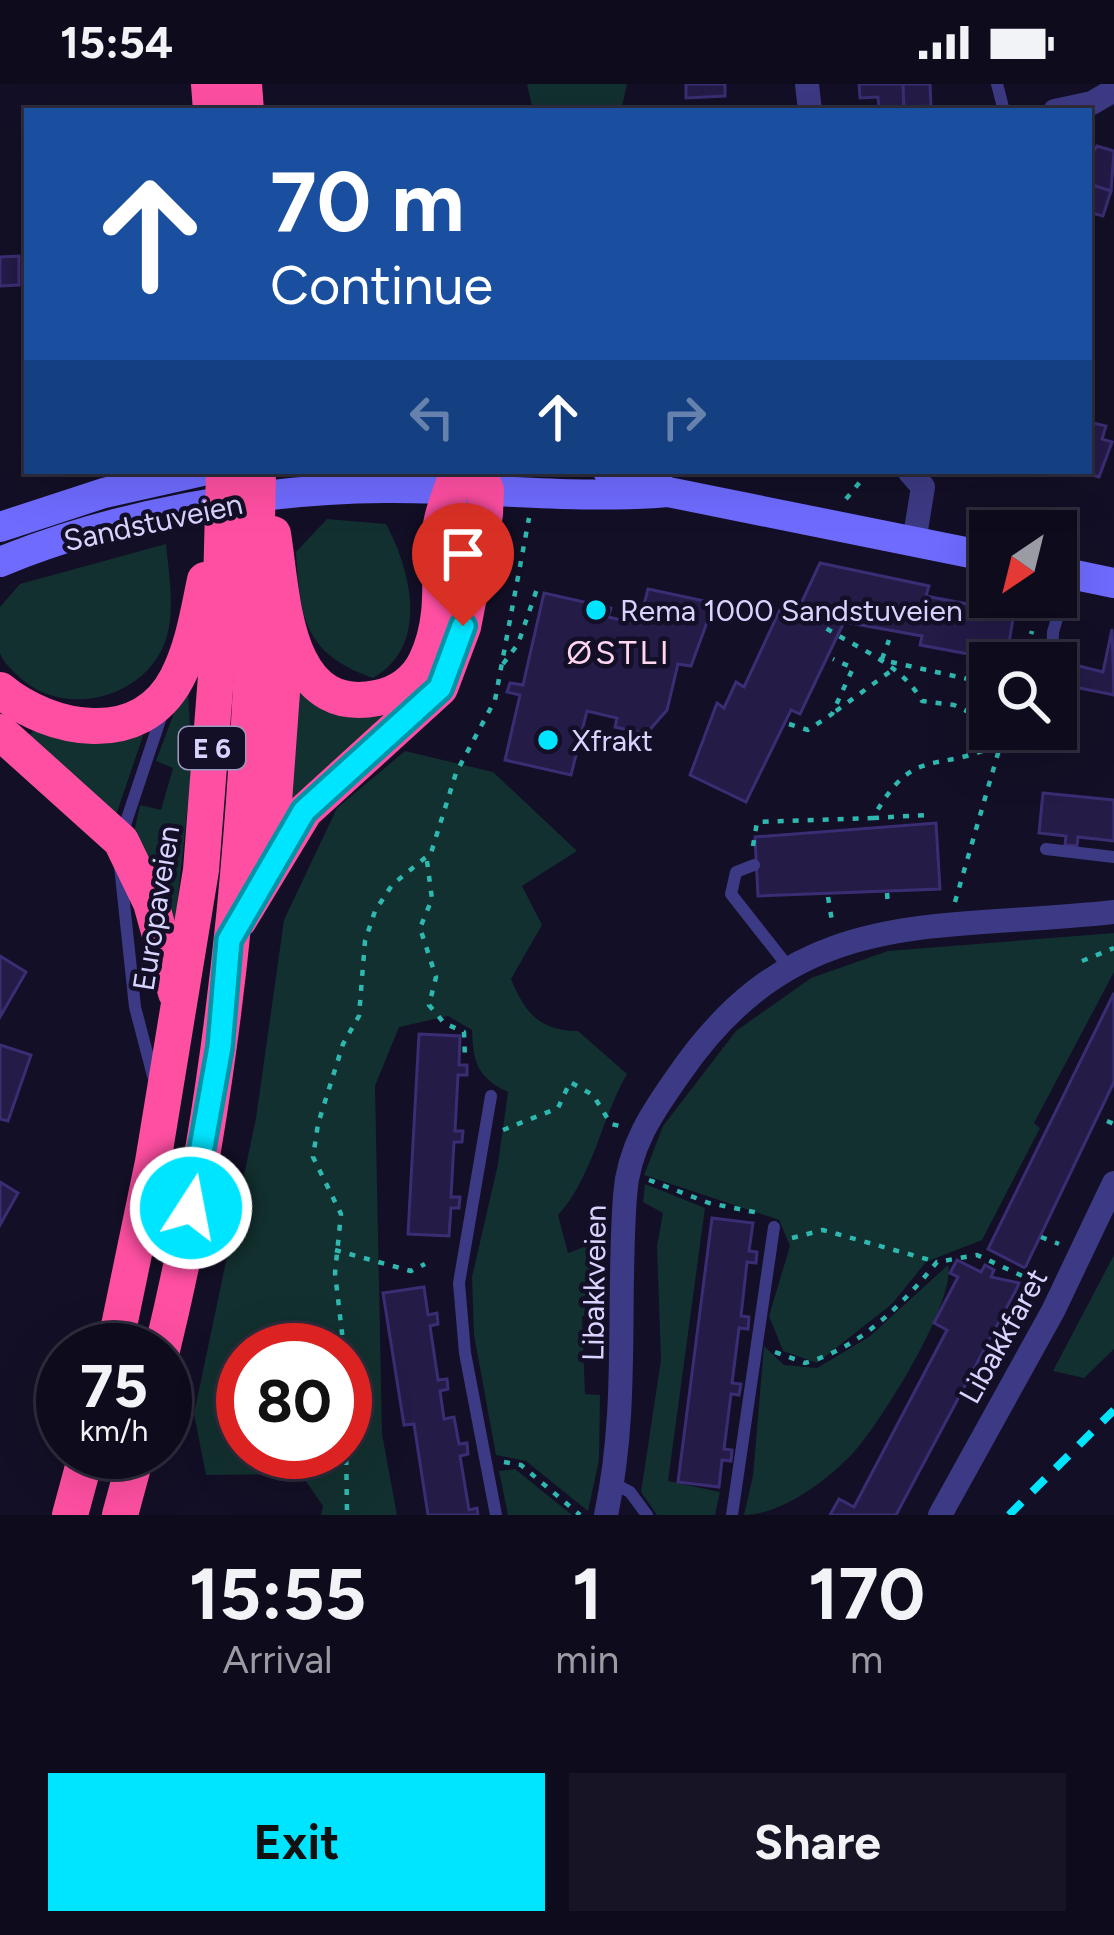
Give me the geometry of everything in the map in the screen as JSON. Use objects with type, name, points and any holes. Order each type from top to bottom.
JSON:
[{"type":"highway","name":"E 6","points":[[167,1323],[220,1047],[254,628],[261,474]]},
{"type":"highway","name":"E 6","points":[[262,474],[287,627],[306,674],[332,693],[381,698],[411,682],[433,644],[445,565],[440,531],[469,480]]},
{"type":"highway","name":"E 6","points":[[0,690],[50,722],[91,727],[133,718],[175,682],[192,642],[216,479]]},
{"type":"highway","name":"Europaveien","points":[[119,1323],[161,1107],[207,816],[216,479]]},
{"type":"highway","name":"E 6","points":[[229,940],[269,865],[320,793],[440,688],[463,626],[469,480]]},
{"type":"highway","name":"E 6","points":[[269,865],[287,627]]},
{"type":"highway","name":"E 6","points":[[0,732],[121,841],[151,903],[178,1000]]},
{"type":"highway","points":[[70,1515],[80,1479]]},
{"type":"highway","points":[[120,1515],[130,1479]]},
{"type":"main road","name":"Sandstuveien","points":[[617,474],[668,492],[969,553]]},
{"type":"main road","name":"Sandstuveien","points":[[0,526],[104,493],[216,479]]},
{"type":"main road","name":"Sandstuveien","points":[[0,562],[104,530],[262,498],[469,480],[616,496],[668,492]]},
{"type":"main road","points":[[1077,575],[1114,583]]},
{"type":"street","points":[[1069,108],[1092,103],[1114,90]]},
{"type":"street","points":[[911,474],[922,487],[914,542]]},
{"type":"street","name":"Libakkveien","points":[[606,1515],[625,1345],[625,1192],[634,1148],[694,1052],[735,1006],[790,969],[832,949],[950,921],[1114,912]]},
{"type":"street","name":"Libakkfaret","points":[[940,1515],[1110,1199]]},
{"type":"lane","name":"E 6","points":[[161,1107],[136,1007],[122,902],[121,841],[134,787],[175,682]]},
{"type":"lane","points":[[1046,850],[1114,857]]},
{"type":"lane","points":[[754,861],[736,872],[731,894],[790,969]]},
{"type":"lane","points":[[490,1096],[459,1283],[496,1515]]},
{"type":"lane","points":[[732,1515],[773,1234]]},
{"type":"lane","points":[[613,1483],[630,1492],[646,1515]]},
{"type":"path","points":[[841,504],[866,474]]},
{"type":"path","points":[[465,1059],[464,1032],[444,1023],[429,1005],[436,976],[420,928],[432,899],[427,859],[456,773],[492,706],[529,518]]},
{"type":"path","points":[[503,664],[518,644],[538,586]]},
{"type":"path","points":[[792,600],[807,618],[910,679],[922,701],[969,712]]},
{"type":"path","points":[[881,660],[889,640]]},
{"type":"path","points":[[832,714],[862,651]]},
{"type":"path","points":[[833,659],[853,668]]},
{"type":"path","points":[[881,660],[968,679],[969,673]]},
{"type":"path","points":[[789,724],[808,730],[895,668]]},
{"type":"path","points":[[873,818],[899,775],[916,766],[971,758],[985,750]]},
{"type":"path","points":[[950,921],[999,750]]},
{"type":"path","points":[[754,861],[757,822],[927,815]]},
{"type":"path","points":[[342,1323],[335,1250],[340,1214],[314,1157],[318,1124],[343,1044],[358,1016],[365,940],[375,911],[392,884],[427,859]]},
{"type":"path","points":[[887,893],[888,905]]},
{"type":"path","points":[[828,897],[832,920]]},
{"type":"path","points":[[1082,961],[1114,948]]},
{"type":"path","points":[[496,1132],[557,1108],[570,1082],[593,1095],[611,1124],[625,1128]]},
{"type":"path","points":[[638,1176],[710,1203],[759,1213],[773,1234],[823,1230],[937,1262],[977,1255],[1061,1294]]},
{"type":"path","points":[[335,1250],[411,1271],[425,1264]]},
{"type":"path","points":[[758,1324],[783,1359],[806,1363],[825,1358],[850,1344],[910,1295],[937,1262]]},
{"type":"path","points":[[487,1465],[521,1465],[580,1515]]},
{"type":"path","points":[[346,1479],[346,1515]]},
{"type":"green space","points":[[527,84],[627,84],[622,108],[532,108]]},
{"type":"green space","points":[[327,519],[386,524],[403,563],[409,627],[391,664],[373,678],[332,657],[319,645],[304,615],[296,552]]},
{"type":"green space","points":[[166,544],[171,599],[166,641],[132,683],[93,698],[53,696],[34,688],[5,662],[0,653],[0,607],[20,584]]},
{"type":"green space","points":[[292,690],[393,707],[291,809]]},
{"type":"green space","points":[[188,691],[192,766],[175,925],[133,837],[140,805],[161,810],[173,768],[156,761],[177,705]]},
{"type":"green space","points":[[146,727],[115,818],[26,740],[33,731],[82,742]]},
{"type":"green space","points":[[405,751],[493,772],[577,851],[522,886],[542,925],[511,979],[536,1018],[553,1028],[578,1031],[627,1074],[580,1183],[558,1215],[568,1253],[602,1240],[600,1316],[582,1316],[585,1394],[600,1395],[599,1460],[588,1511],[526,1461],[496,1455],[474,1335],[472,1277],[498,1164],[508,1092],[479,1068],[472,1030],[448,1016],[399,1027],[375,1086],[382,1434],[397,1515],[321,1515],[323,1506],[304,1479],[372,1479],[372,1323],[216,1323],[216,1475],[206,1475],[194,1414],[256,1118],[284,920],[337,808]]},
{"type":"green space","points":[[1114,933],[1114,972],[1034,1123],[1040,1128],[982,1240],[926,1262],[892,1304],[817,1363],[783,1351],[769,1316],[790,1246],[779,1220],[644,1175],[663,1126],[736,1031],[811,978],[888,951]]},
{"type":"green space","points":[[645,1184],[705,1208],[668,1481],[720,1492],[715,1515],[657,1515],[641,1492],[661,1360],[657,1246],[663,1213],[643,1202]]},
{"type":"green space","points":[[1114,1255],[1114,1349],[1084,1378],[1053,1371]]},
{"type":"green space","points":[[948,1265],[947,1282],[929,1333],[898,1389],[854,1452],[804,1494],[774,1509],[744,1515],[753,1476],[764,1346],[784,1365],[817,1368],[869,1337]]},
{"type":"green space","points":[[515,1469],[572,1515],[508,1515],[499,1471]]},
{"type":"building","points":[[686,84],[725,84],[725,96],[686,98]]},
{"type":"building","points":[[859,84],[903,84],[904,107],[879,108],[878,97],[860,98]]},
{"type":"building","points":[[903,84],[930,84],[931,106],[904,107]]},
{"type":"building","points":[[1097,146],[1114,151],[1111,191],[1092,185],[1092,153]]},
{"type":"building","points":[[1092,185],[1111,191],[1103,216],[1092,213]]},
{"type":"building","points":[[19,256],[19,285],[0,286],[0,257]]},
{"type":"building","points":[[1092,423],[1106,426],[1102,439],[1112,442],[1099,477],[1088,474],[1092,474]]},
{"type":"building","points":[[820,563],[929,586],[926,596],[969,604],[969,618],[1013,618],[1009,642],[969,642],[969,654],[920,645],[922,636],[844,622],[800,714],[791,710],[746,802],[690,775],[717,703],[724,708],[736,682],[744,687],[784,601],[799,608]]},
{"type":"building","points":[[648,589],[714,603],[691,666],[678,664],[667,710],[646,734],[615,727],[617,718],[587,711],[571,775],[505,760],[520,695],[507,692],[510,683],[523,685],[544,593],[611,608],[608,617],[639,624]]},
{"type":"building","points":[[1112,629],[1114,695],[1077,687],[1077,666],[1103,672]]},
{"type":"building","points":[[1043,793],[1114,800],[1114,841],[1078,837],[1077,846],[1065,845],[1066,836],[1039,833]]},
{"type":"building","points":[[936,823],[940,889],[758,896],[755,837]]},
{"type":"building","points":[[0,956],[26,972],[0,1017]]},
{"type":"building","points":[[1114,993],[1114,1082],[1025,1268],[988,1249]]},
{"type":"building","points":[[419,1034],[460,1036],[459,1065],[467,1065],[467,1075],[458,1075],[455,1131],[463,1131],[462,1142],[454,1142],[451,1197],[460,1197],[459,1208],[451,1208],[449,1236],[408,1234]]},
{"type":"building","points":[[0,1045],[31,1055],[8,1121],[0,1119]]},
{"type":"building","points":[[0,1182],[18,1193],[0,1225]]},
{"type":"building","points":[[712,1218],[753,1223],[749,1251],[757,1252],[756,1263],[747,1262],[741,1316],[749,1317],[748,1329],[739,1328],[732,1383],[741,1384],[739,1395],[731,1394],[724,1449],[732,1450],[731,1461],[722,1460],[719,1487],[678,1482]]},
{"type":"building","points":[[957,1260],[981,1272],[985,1265],[994,1270],[991,1277],[1019,1283],[1016,1290],[896,1515],[830,1515],[839,1499],[854,1507],[947,1330],[934,1323],[958,1277],[950,1273]]},
{"type":"building","points":[[424,1287],[428,1315],[437,1313],[438,1324],[430,1326],[438,1380],[447,1379],[448,1389],[440,1391],[444,1419],[454,1417],[459,1444],[467,1443],[468,1454],[460,1456],[469,1510],[477,1508],[478,1515],[428,1515],[414,1424],[404,1425],[383,1293]]},
{"type":"railway","points":[[1009,1515],[1114,1410]]},
{"type":"place","name":"Rema 1000 Sandstuveien","points":[[596,610]]},
{"type":"place","name":"Xfrakt","points":[[548,740]]},
{"type":"district","name":"ØSTLI","points":[[619,652]]},
{"type":"route","points":[[191,1208],[220,1047],[229,940],[304,811],[440,688],[463,626]]}]
